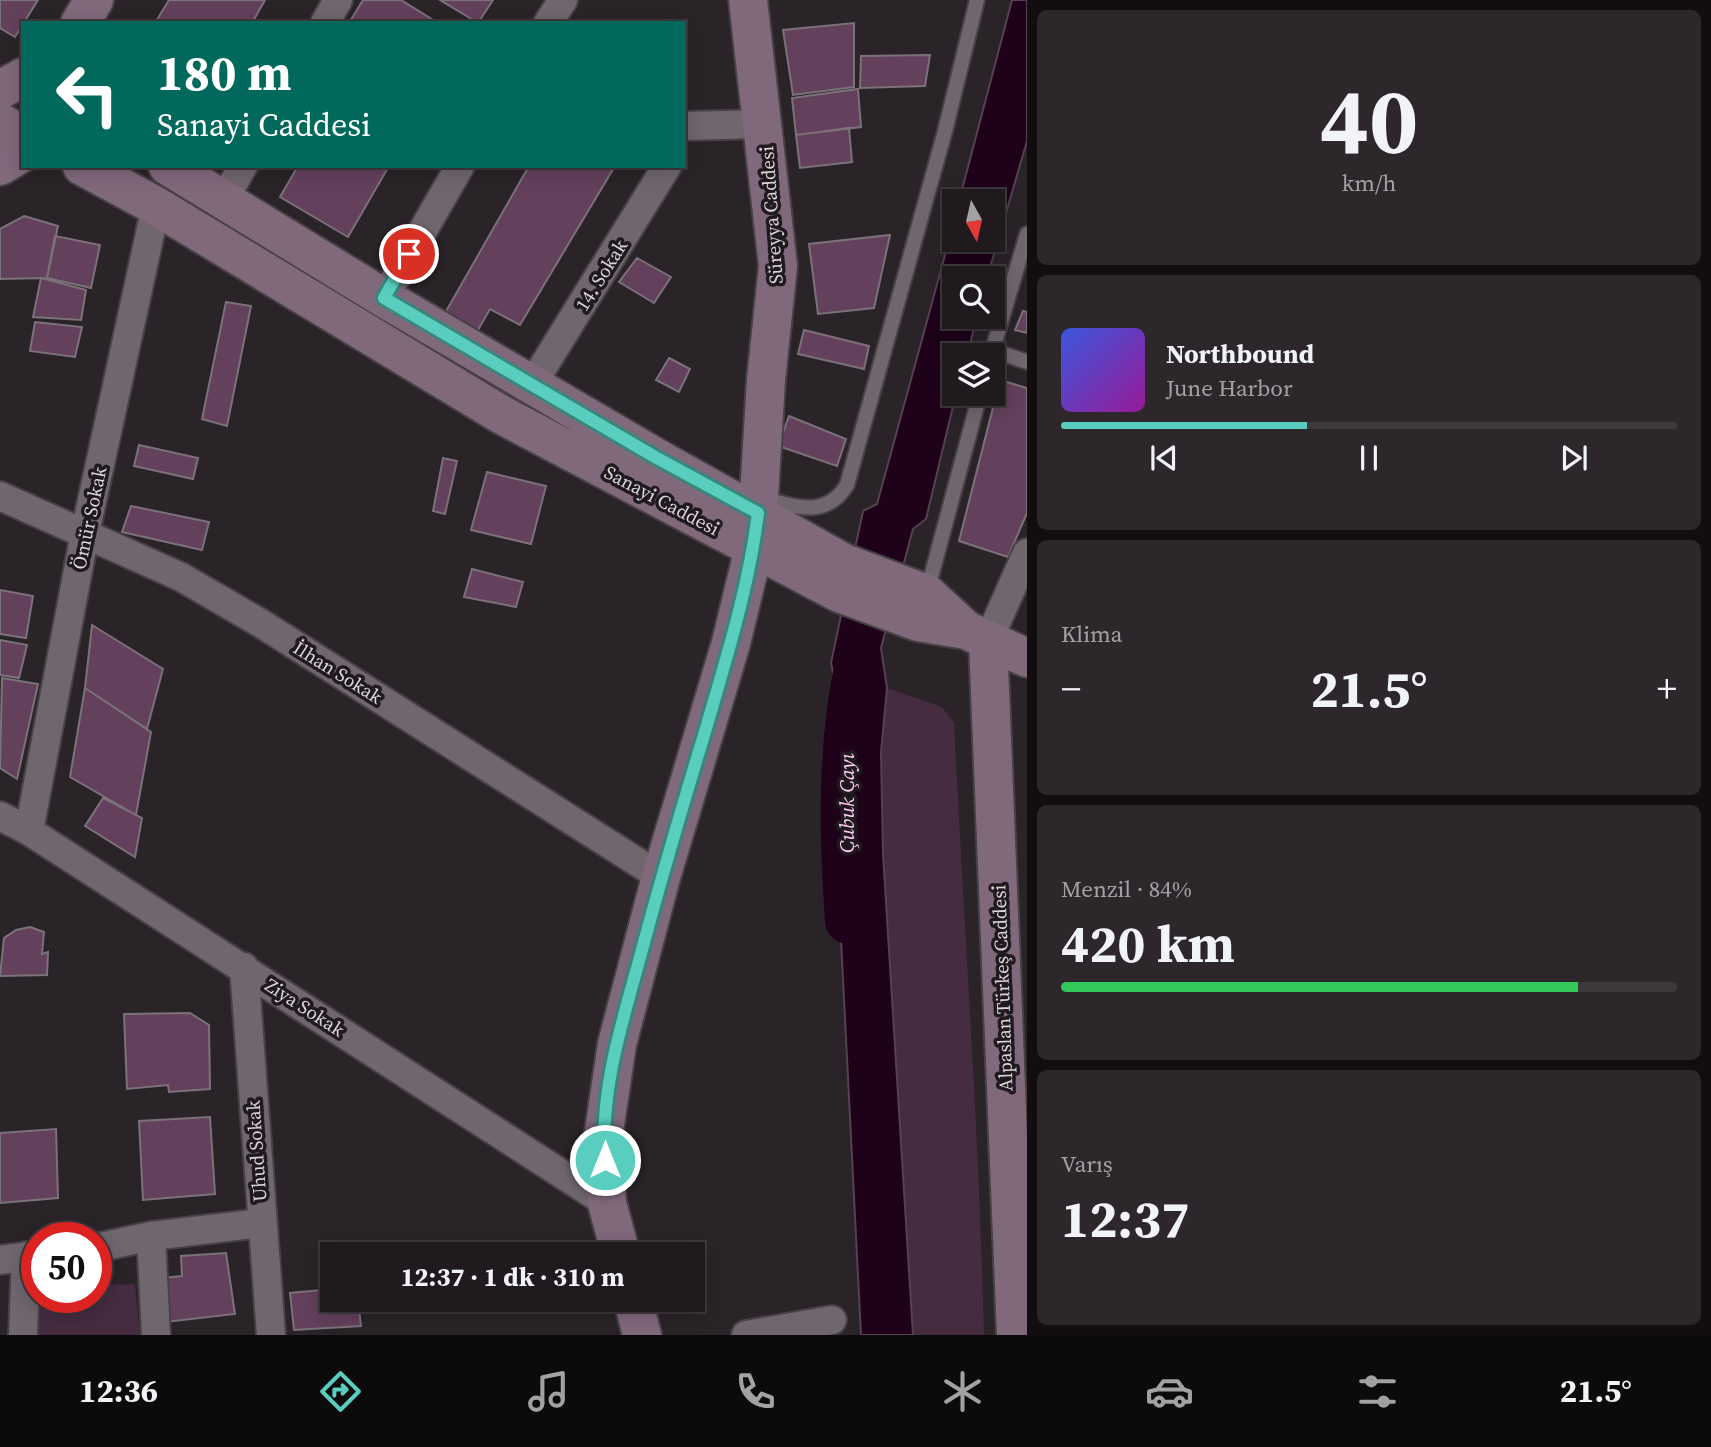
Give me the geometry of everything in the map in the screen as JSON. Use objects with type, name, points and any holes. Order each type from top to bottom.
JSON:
[{"type":"main road","points":[[81,21],[94,0]]},
{"type":"main road","name":"Süreyya Caddesi","points":[[618,1242],[607,1203],[603,1138],[617,1044],[662,877],[731,643],[757,519],[766,380],[776,306],[778,266],[748,0]]},
{"type":"main road","points":[[0,122],[21,135]]},
{"type":"main road","points":[[0,166],[21,153]]},
{"type":"main road","name":"Sanayi Caddesi","points":[[86,168],[156,206],[502,415],[757,519]]},
{"type":"main road","name":"Sanayi Caddesi","points":[[171,168],[384,298],[533,383],[757,519],[841,578],[922,608],[1027,658]]},
{"type":"main road","name":"Alpaslan Türkeş Caddesi","points":[[977,635],[1017,1160],[1016,1335]]},
{"type":"main road","points":[[636,1312],[642,1335]]},
{"type":"street","points":[[327,21],[338,0]]},
{"type":"street","points":[[549,21],[563,0]]},
{"type":"street","points":[[686,129],[764,124]]},
{"type":"street","points":[[224,199],[242,168]]},
{"type":"street","points":[[384,298],[459,168]]},
{"type":"street","name":"14. Sokak","points":[[533,383],[666,168]]},
{"type":"street","name":"Ömür Sokak","points":[[29,831],[85,533],[156,206]]},
{"type":"street","name":"İlhan Sokak","points":[[0,496],[181,577],[262,624],[662,877]]},
{"type":"street","points":[[977,635],[1027,553]]},
{"type":"street","name":"Ziya Sokak","points":[[0,816],[29,831],[244,967],[607,1203]]},
{"type":"street","name":"Uhud Sokak","points":[[244,967],[271,1335]]},
{"type":"street","points":[[112,1245],[151,1236],[261,1223]]},
{"type":"street","points":[[151,1236],[156,1335]]},
{"type":"street","points":[[22,1313],[23,1335]]},
{"type":"street","points":[[746,1335],[832,1320]]},
{"type":"lane","points":[[757,519],[815,509],[834,501],[847,485],[945,131],[977,0]]},
{"type":"lane","points":[[994,343],[1027,234]]},
{"type":"lane","points":[[1005,356],[1027,362]]},
{"type":"lane","points":[[922,608],[977,406]]},
{"type":"shaded area","points":[[1012,0],[1027,0],[1027,141],[1005,216],[1005,189],[962,189]]},
{"type":"shaded area","points":[[946,252],[995,252],[991,266],[942,266],[942,329],[974,329],[970,343],[942,343],[942,406],[953,406],[926,519],[913,529],[881,648],[887,688],[881,752],[883,854],[913,1335],[861,1335],[841,940],[851,755],[831,663],[863,511],[877,504]]},
{"type":"shaded area","points":[[887,688],[942,707],[954,723],[975,1106],[984,1335],[913,1335],[883,854],[881,752]]},
{"type":"shaded area","points":[[135,1284],[140,1335],[32,1335],[35,1313],[112,1313],[112,1285]]},
{"type":"building","points":[[0,0],[38,0],[25,21],[21,21],[21,27],[15,37],[0,28]]},
{"type":"building","points":[[169,0],[265,0],[253,21],[156,21]]},
{"type":"building","points":[[363,0],[401,0],[435,21],[350,21]]},
{"type":"building","points":[[440,0],[493,0],[479,21],[475,21]]},
{"type":"building","points":[[854,23],[854,87],[793,95],[783,30]]},
{"type":"building","points":[[930,55],[925,86],[860,88],[861,56]]},
{"type":"building","points":[[858,89],[861,127],[796,135],[792,98]]},
{"type":"building","points":[[849,128],[852,162],[800,168],[796,135]]},
{"type":"building","points":[[297,168],[388,168],[348,237],[280,197]]},
{"type":"building","points":[[528,168],[614,168],[520,325],[490,309],[478,330],[445,313]]},
{"type":"building","points":[[24,216],[58,226],[47,278],[0,279],[0,229]]},
{"type":"building","points":[[890,235],[874,308],[818,314],[809,244]]},
{"type":"building","points":[[55,236],[100,245],[91,288],[47,278]]},
{"type":"building","points":[[637,258],[671,277],[654,303],[619,282]]},
{"type":"building","points":[[41,278],[86,290],[81,320],[33,317]]},
{"type":"building","points":[[226,302],[251,306],[227,426],[202,419]]},
{"type":"building","points":[[1023,311],[1027,312],[1027,333],[1015,330]]},
{"type":"building","points":[[35,322],[82,327],[75,357],[30,351]]},
{"type":"building","points":[[804,330],[869,346],[864,369],[798,354]]},
{"type":"building","points":[[669,358],[690,369],[679,392],[656,380]]},
{"type":"building","points":[[1005,381],[1027,388],[1027,513],[1008,557],[959,541],[993,406],[1005,406]]},
{"type":"building","points":[[789,416],[846,439],[837,466],[778,446]]},
{"type":"building","points":[[139,445],[198,458],[193,479],[134,466]]},
{"type":"building","points":[[443,458],[457,461],[445,514],[433,511]]},
{"type":"building","points":[[487,472],[546,486],[531,544],[471,530]]},
{"type":"building","points":[[131,506],[209,522],[202,550],[122,532]]},
{"type":"building","points":[[472,569],[523,582],[516,607],[464,597]]},
{"type":"building","points":[[0,590],[33,596],[26,638],[0,634]]},
{"type":"building","points":[[92,625],[163,669],[147,729],[85,688]]},
{"type":"building","points":[[0,640],[27,645],[19,678],[0,675]]},
{"type":"building","points":[[2,678],[38,684],[17,779],[0,768]]},
{"type":"building","points":[[85,688],[151,732],[136,815],[70,777]]},
{"type":"building","points":[[103,798],[142,818],[135,857],[85,826]]},
{"type":"building","points":[[30,927],[44,932],[42,954],[48,952],[47,975],[0,976],[4,938],[16,930]]},
{"type":"building","points":[[190,1013],[209,1025],[210,1089],[169,1092],[168,1085],[127,1089],[124,1014]]},
{"type":"building","points":[[210,1117],[215,1194],[143,1200],[139,1121]]},
{"type":"building","points":[[56,1129],[58,1198],[0,1203],[0,1133]]},
{"type":"building","points":[[226,1253],[235,1314],[166,1322],[163,1278],[182,1276],[181,1256]]},
{"type":"building","points":[[320,1290],[320,1312],[359,1312],[361,1326],[294,1330],[290,1293]]},
{"type":"waterway","name":"Çubuk Çayı","points":[[848,921],[844,857],[845,762],[857,668]]},
{"type":"route","points":[[409,254],[384,298],[655,457],[758,513],[754,548],[731,643],[662,877],[617,1044],[603,1138],[605,1160]]}]
